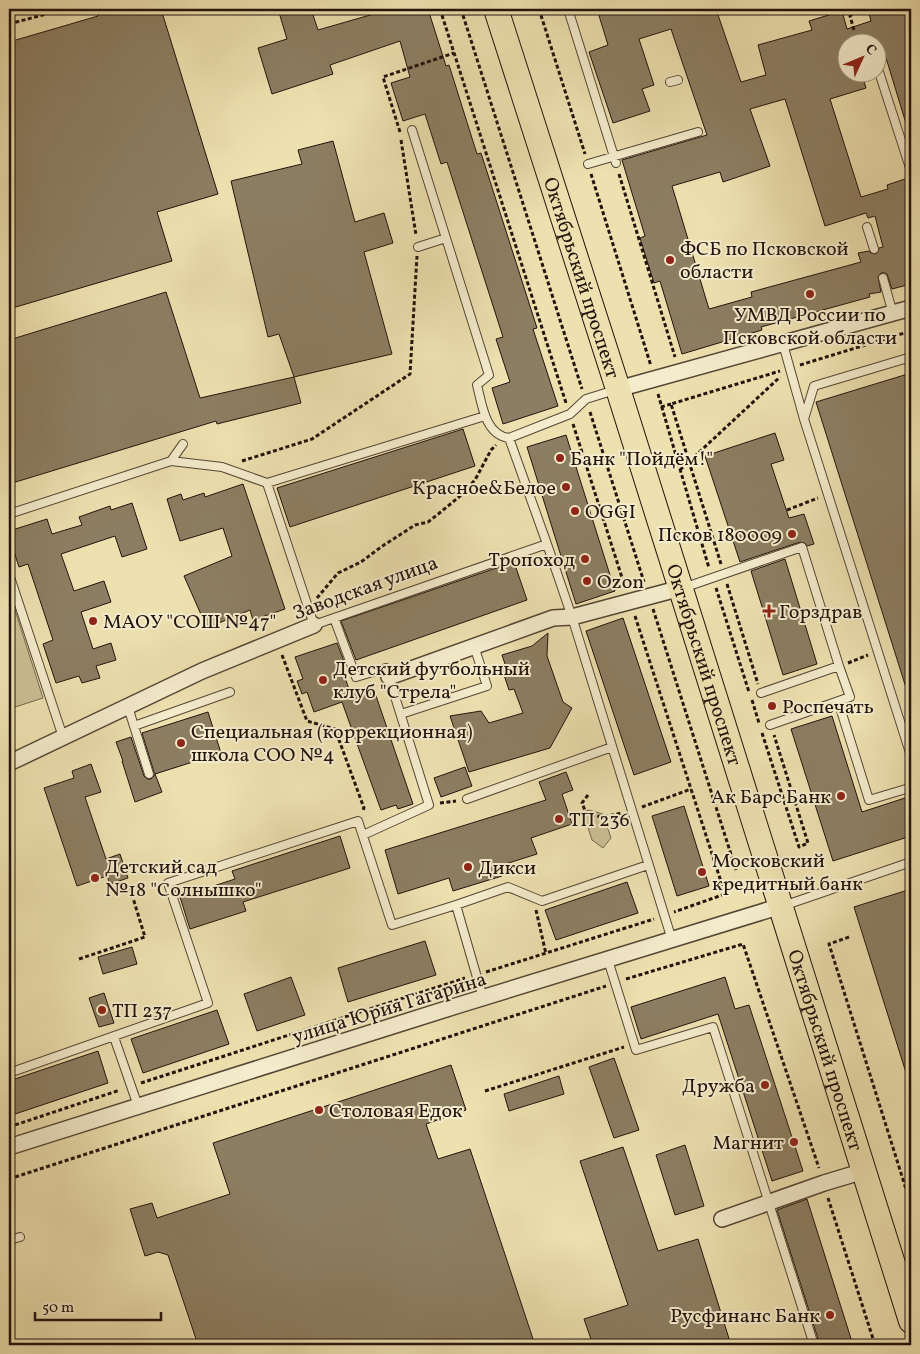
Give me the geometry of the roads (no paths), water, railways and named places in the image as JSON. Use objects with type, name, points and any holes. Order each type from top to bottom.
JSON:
[{"type":"main road","name":"Октябрьский проспект","points":[[496,9],[681,588],[911,1321]]},
{"type":"street","points":[[618,389],[911,308]]},
{"type":"street","points":[[389,677],[553,618],[572,617],[681,588]]},
{"type":"street","name":"Заводская улица","points":[[9,763],[202,671],[277,640],[312,620]]},
{"type":"street","name":"улица Юрия Гагарина","points":[[9,1147],[781,906]]},
{"type":"street","points":[[722,1219],[864,1171]]},
{"type":"lane","points":[[568,9],[614,160]]},
{"type":"lane","points":[[882,82],[911,171]]},
{"type":"lane","points":[[412,130],[489,375],[477,385],[485,416],[494,433],[506,438],[570,414],[586,400],[618,389]]},
{"type":"lane","points":[[588,164],[614,160],[698,132]]},
{"type":"lane","points":[[867,227],[874,249]]},
{"type":"lane","points":[[418,247],[446,238]]},
{"type":"lane","points":[[883,278],[894,314]]},
{"type":"lane","points":[[783,344],[804,419],[911,756]]},
{"type":"lane","points":[[804,419],[814,386],[911,357]]},
{"type":"lane","points":[[9,514],[171,461],[222,467],[268,484],[485,416]]},
{"type":"lane","points":[[506,438],[547,544],[572,617],[672,940]]},
{"type":"lane","points":[[171,461],[183,444]]},
{"type":"lane","points":[[268,484],[312,620]]},
{"type":"lane","name":"Заводская улица","points":[[312,620],[334,618],[547,544]]},
{"type":"lane","points":[[681,588],[802,548],[850,697],[770,724]]},
{"type":"lane","points":[[9,574],[63,736]]},
{"type":"lane","points":[[334,618],[356,677],[386,668],[429,805],[363,835]]},
{"type":"lane","points":[[401,714],[487,686],[474,646]]},
{"type":"lane","points":[[761,693],[839,666]]},
{"type":"lane","points":[[134,726],[230,692]]},
{"type":"lane","points":[[838,701],[869,800],[906,789]]},
{"type":"lane","points":[[128,707],[149,774]]},
{"type":"lane","points":[[467,799],[612,747]]},
{"type":"lane","points":[[9,1073],[208,1003],[168,883],[358,821],[392,925],[508,887],[542,901],[648,865]]},
{"type":"lane","points":[[781,906],[911,862]]},
{"type":"lane","points":[[456,905],[483,998]]},
{"type":"lane","points":[[608,960],[636,1050],[713,1027],[814,1345]]},
{"type":"lane","points":[[114,1037],[138,1106]]},
{"type":"lane","points":[[9,1240],[20,1237]]},
{"type":"place","name":"ФСБ по Псковской области","points":[[670,260]]},
{"type":"place","name":"УМВД России по Псковской области","points":[[810,294]]},
{"type":"place","name":"Банк \"Пойдём!\"","points":[[560,458]]},
{"type":"place","name":"Красное&Белое","points":[[566,487]]},
{"type":"place","name":"OGGI","points":[[575,511]]},
{"type":"place","name":"Псков 180009","points":[[792,534]]},
{"type":"place","name":"Тропоход","points":[[585,559]]},
{"type":"place","name":"Ozon","points":[[587,581]]},
{"type":"place","name":"Горздрав","points":[[769,611]]},
{"type":"place","name":"МАОУ \"СОШ №47\"","points":[[93,621]]},
{"type":"place","name":"Детский футбольный клуб \"Стрела\"","points":[[323,680]]},
{"type":"place","name":"Роспечать","points":[[772,706]]},
{"type":"place","name":"Специальная (коррекционная) школа СОО №4","points":[[181,743]]},
{"type":"place","name":"Ак Барс Банк","points":[[841,796]]},
{"type":"place","name":"ТП 236","points":[[559,819]]},
{"type":"place","name":"Дикси","points":[[468,867]]},
{"type":"place","name":"Московский кредитный банк","points":[[702,872]]},
{"type":"place","name":"Детский сад №18 \"Солнышко\"","points":[[95,878]]},
{"type":"place","name":"ТП 237","points":[[102,1010]]},
{"type":"place","name":"Дружба","points":[[765,1085]]},
{"type":"place","name":"Столовая Едок","points":[[319,1110]]},
{"type":"place","name":"Магнит","points":[[794,1142]]},
{"type":"place","name":"Русфинанс Банк","points":[[830,1315]]}]
